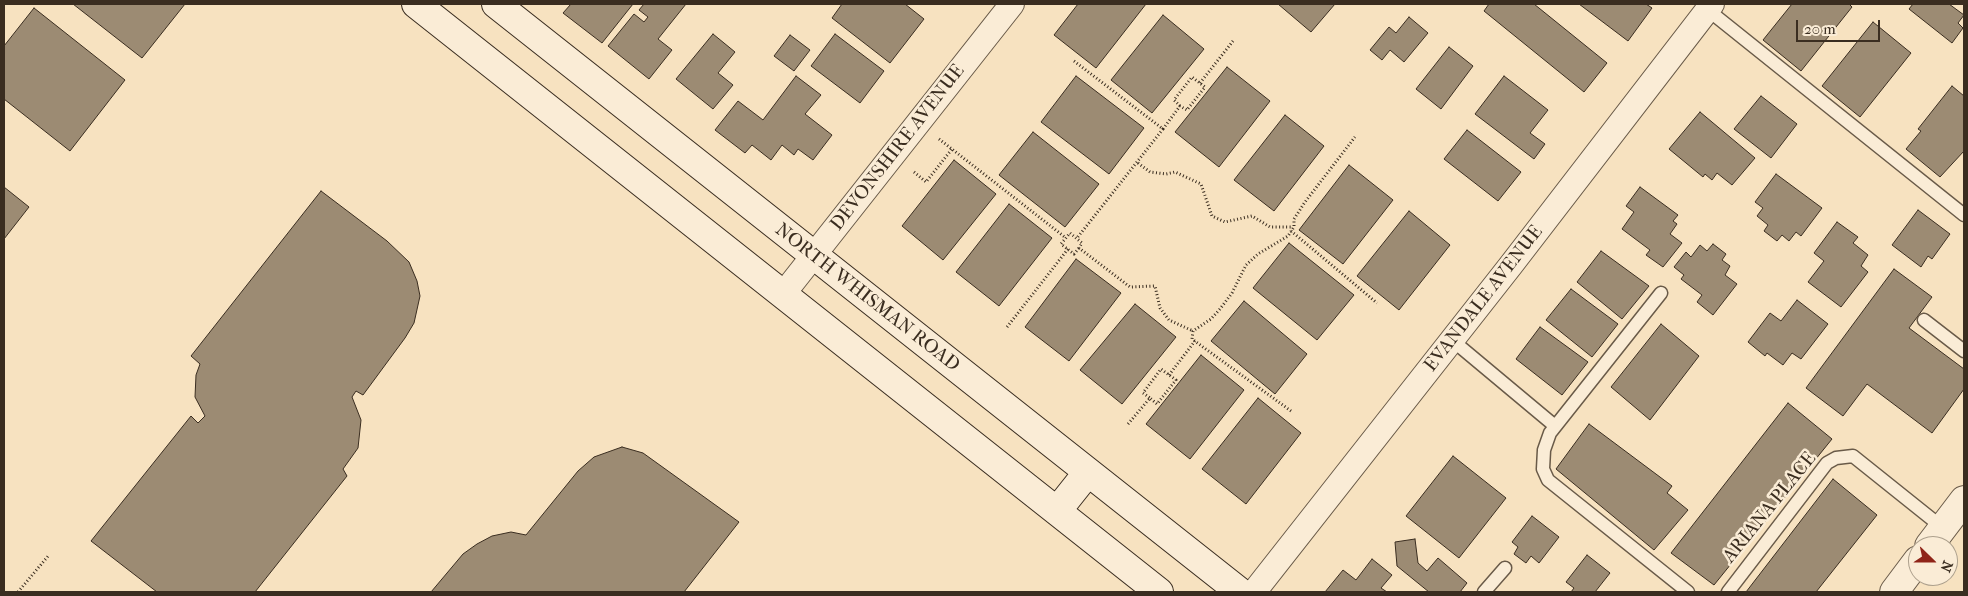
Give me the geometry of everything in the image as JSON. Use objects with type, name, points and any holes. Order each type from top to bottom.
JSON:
[{"type":"main road","points":[[416,4],[1160,592]]},
{"type":"main road","name":"NORTH WHISMAN ROAD","points":[[496,4],[1240,592]]},
{"type":"main road","points":[[1057,511],[1088,472]]},
{"type":"main road","points":[[1937,536],[1964,500]]},
{"type":"main road","points":[[1894,592],[1908,573]]},
{"type":"street","name":"DEVONSHIRE AVENUE","points":[[784,293],[1012,4]]},
{"type":"street","name":"EVANDALE AVENUE","points":[[1254,592],[1710,7]]},
{"type":"lane","points":[[1710,7],[1964,215]]},
{"type":"lane","points":[[1661,293],[1550,432],[1544,450],[1543,469],[1548,480],[1688,592]]},
{"type":"lane","points":[[1924,320],[1964,350]]},
{"type":"lane","points":[[1452,340],[1556,426]]},
{"type":"lane","name":"ARIANA PLACE","points":[[1728,592],[1827,463],[1836,458],[1852,456],[1935,536]]},
{"type":"lane","points":[[1484,592],[1505,568]]},
{"type":"path","points":[[1200,83],[1233,41]]},
{"type":"path","points":[[1074,61],[1163,129]]},
{"type":"path","points":[[1192,77],[1205,87],[1187,110],[1180,106],[1174,100],[1192,77]]},
{"type":"path","points":[[1077,238],[1180,106]]},
{"type":"path","points":[[1193,330],[1211,319],[1220,309],[1232,293],[1246,265],[1258,254],[1288,236],[1294,227],[1294,219],[1305,202],[1355,137]]},
{"type":"path","points":[[939,139],[1066,238]]},
{"type":"path","points":[[914,172],[926,182],[952,149]]},
{"type":"path","points":[[1138,162],[1150,172],[1166,174],[1175,172],[1201,184],[1212,216],[1225,222],[1252,216],[1270,227],[1294,227]]},
{"type":"path","points":[[1291,231],[1377,303]]},
{"type":"path","points":[[1070,233],[1077,238],[1082,243],[1074,254],[1061,244],[1070,233]]},
{"type":"path","points":[[1079,248],[1130,287],[1155,286],[1160,308],[1169,320],[1193,330]]},
{"type":"path","points":[[1007,327],[1068,249]]},
{"type":"path","points":[[1193,330],[1192,339],[1291,411]]},
{"type":"path","points":[[1170,375],[1195,341]]},
{"type":"path","points":[[1161,369],[1176,380],[1157,404],[1150,398],[1143,393],[1161,369]]},
{"type":"path","points":[[1128,424],[1150,398]]},
{"type":"path","points":[[18,592],[49,555]]},
{"type":"building","points":[[73,4],[185,4],[142,58]]},
{"type":"building","points":[[571,4],[633,4],[602,43],[563,13]]},
{"type":"building","points":[[644,4],[686,4],[658,39],[672,50],[649,79],[608,46],[634,14],[644,22],[648,17],[639,10]]},
{"type":"building","points":[[842,4],[905,4],[924,19],[890,63],[832,18]]},
{"type":"building","points":[[1078,4],[1146,4],[1096,68],[1054,35]]},
{"type":"building","points":[[1278,4],[1335,4],[1311,32]]},
{"type":"building","points":[[1489,4],[1534,4],[1607,63],[1584,92],[1484,11]]},
{"type":"building","points":[[1579,4],[1646,4],[1652,8],[1628,41]]},
{"type":"building","points":[[1792,4],[1849,4],[1852,7],[1801,71],[1763,40]]},
{"type":"building","points":[[1913,4],[1949,4],[1964,15],[1958,23],[1963,28],[1952,43],[1909,9]]},
{"type":"building","points":[[34,8],[125,80],[70,151],[4,99],[4,46]]},
{"type":"building","points":[[1163,15],[1204,49],[1152,113],[1111,80]]},
{"type":"building","points":[[1409,17],[1428,33],[1404,62],[1390,50],[1382,60],[1370,50],[1389,27],[1396,33]]},
{"type":"building","points":[[1873,22],[1911,53],[1860,117],[1822,86]]},
{"type":"building","points":[[713,34],[735,52],[718,73],[733,85],[713,109],[676,79]]},
{"type":"building","points":[[835,34],[884,71],[860,103],[811,66]]},
{"type":"building","points":[[790,35],[810,50],[794,71],[774,56]]},
{"type":"building","points":[[1449,47],[1473,66],[1441,109],[1416,89]]},
{"type":"building","points":[[1227,67],[1270,101],[1219,167],[1175,132]]},
{"type":"building","points":[[796,76],[821,95],[805,114],[832,135],[813,160],[798,149],[794,155],[782,145],[771,160],[752,145],[745,153],[715,130],[738,101],[763,120]]},
{"type":"building","points":[[1076,76],[1144,128],[1109,174],[1041,122]]},
{"type":"building","points":[[1504,76],[1548,110],[1530,133],[1545,144],[1534,159],[1475,114]]},
{"type":"building","points":[[1952,86],[1964,96],[1964,151],[1940,177],[1906,149],[1921,131],[1918,129]]},
{"type":"building","points":[[1761,96],[1797,124],[1771,158],[1734,129]]},
{"type":"building","points":[[1700,112],[1755,158],[1732,185],[1717,173],[1712,180],[1705,174],[1703,177],[1669,149]]},
{"type":"building","points":[[1285,115],[1324,146],[1274,211],[1234,180]]},
{"type":"building","points":[[1467,130],[1521,172],[1498,201],[1444,159]]},
{"type":"building","points":[[1033,132],[1099,184],[1065,227],[999,175]]},
{"type":"building","points":[[954,160],[996,194],[943,260],[902,226]]},
{"type":"building","points":[[1349,165],[1393,200],[1343,264],[1299,230]]},
{"type":"building","points":[[1776,174],[1822,208],[1801,236],[1796,232],[1789,241],[1782,235],[1777,241],[1764,231],[1768,225],[1757,216],[1763,208],[1755,202]]},
{"type":"building","points":[[4,187],[29,207],[4,239]]},
{"type":"building","points":[[1640,187],[1678,215],[1673,221],[1677,224],[1670,234],[1682,243],[1663,267],[1646,255],[1650,250],[1622,229],[1634,212],[1626,206]]},
{"type":"building","points":[[321,191],[387,241],[409,262],[417,281],[420,296],[414,323],[363,395],[356,391],[352,397],[361,420],[358,448],[343,469],[347,476],[255,592],[157,592],[91,541],[191,416],[198,423],[205,416],[195,397],[196,375],[200,364],[191,356]]},
{"type":"building","points":[[1009,204],[1052,238],[999,306],[956,272]]},
{"type":"building","points":[[1918,210],[1950,234],[1932,259],[1928,256],[1921,267],[1892,245]]},
{"type":"building","points":[[1409,211],[1450,245],[1399,310],[1357,276]]},
{"type":"building","points":[[1837,222],[1858,237],[1853,243],[1868,255],[1861,266],[1868,272],[1841,307],[1808,282],[1824,261],[1814,253]]},
{"type":"building","points":[[1289,243],[1354,295],[1317,340],[1253,288]]},
{"type":"building","points":[[1713,244],[1726,254],[1722,260],[1730,266],[1725,275],[1737,284],[1713,315],[1697,302],[1702,295],[1681,279],[1684,275],[1674,267],[1686,252],[1691,257],[1700,245],[1707,251]]},
{"type":"building","points":[[1601,251],[1649,286],[1622,319],[1577,282]]},
{"type":"building","points":[[1076,259],[1121,293],[1069,361],[1025,327]]},
{"type":"building","points":[[1894,269],[1932,297],[1909,328],[1964,369],[1964,389],[1932,433],[1867,384],[1843,416],[1806,388]]},
{"type":"building","points":[[1571,289],[1618,324],[1592,357],[1546,320]]},
{"type":"building","points":[[1797,300],[1828,324],[1801,359],[1792,353],[1783,365],[1767,353],[1765,356],[1748,342],[1770,313],[1781,321]]},
{"type":"building","points":[[1244,301],[1307,354],[1275,394],[1211,341]]},
{"type":"building","points":[[1135,304],[1176,337],[1122,404],[1080,370]]},
{"type":"building","points":[[1661,324],[1699,356],[1650,420],[1611,387]]},
{"type":"building","points":[[1540,327],[1588,362],[1562,395],[1516,359]]},
{"type":"building","points":[[1201,355],[1244,390],[1190,459],[1146,424]]},
{"type":"building","points":[[1258,398],[1301,433],[1246,504],[1202,469]]},
{"type":"building","points":[[1788,403],[1832,439],[1714,585],[1671,553]]},
{"type":"building","points":[[1589,424],[1672,486],[1667,493],[1688,510],[1654,550],[1556,469]]},
{"type":"building","points":[[622,447],[643,453],[739,522],[684,592],[431,592],[463,554],[477,544],[492,536],[511,532],[526,535],[578,471],[594,457]]},
{"type":"building","points":[[1453,456],[1506,498],[1459,558],[1406,516]]},
{"type":"building","points":[[1833,479],[1877,515],[1816,592],[1746,592]]},
{"type":"building","points":[[1532,516],[1559,537],[1539,563],[1531,556],[1526,563],[1514,554],[1518,547],[1512,542]]},
{"type":"building","points":[[1415,539],[1418,563],[1427,571],[1438,558],[1467,583],[1460,592],[1429,592],[1397,566],[1395,542]]},
{"type":"building","points":[[1587,555],[1610,573],[1595,592],[1571,592],[1574,588],[1566,582]]},
{"type":"building","points":[[1372,559],[1392,575],[1381,588],[1387,592],[1325,592],[1343,570],[1356,580]]}]
